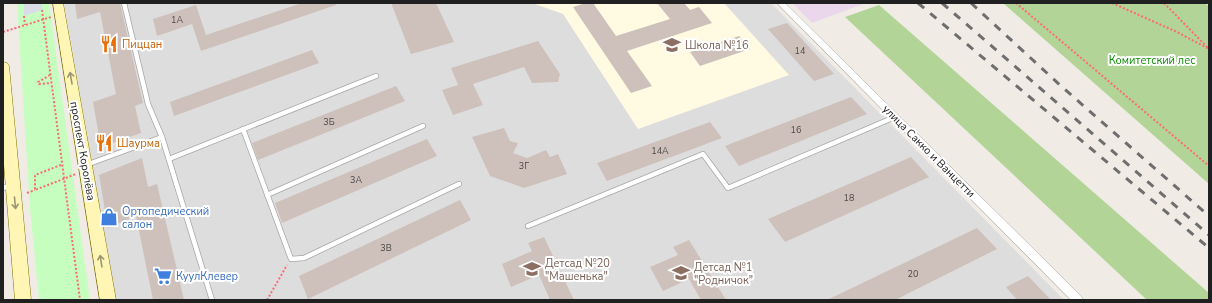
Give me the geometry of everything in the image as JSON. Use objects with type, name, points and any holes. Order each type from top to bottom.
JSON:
[{"type":"main road","name":"проспект Королёва","points":[[59,8],[108,300]]},
{"type":"main road","points":[[3,66],[8,144],[8,187],[23,300]]},
{"type":"street","name":"улица Сакко и Ванцетти","points":[[781,3],[1078,300]]},
{"type":"lane","points":[[124,3],[148,104],[162,137],[212,300]]},
{"type":"lane","points":[[169,159],[376,76]]},
{"type":"lane","points":[[528,226],[703,154],[728,188],[895,117]]},
{"type":"lane","points":[[267,195],[423,126]]},
{"type":"lane","points":[[243,129],[291,259],[304,258],[459,184]]},
{"type":"lane","points":[[87,168],[162,137]]},
{"type":"path","points":[[1016,3],[1209,166]]},
{"type":"path","points":[[1112,3],[1209,48]]},
{"type":"path","points":[[1164,3],[1209,48]]},
{"type":"path","points":[[3,32],[44,19],[59,8]]},
{"type":"path","points":[[42,10],[61,165],[80,300]]},
{"type":"path","points":[[24,16],[25,25]]},
{"type":"path","points":[[50,75],[38,82],[39,84],[43,85],[51,82]]},
{"type":"path","points":[[61,165],[35,175],[35,190],[87,168]]},
{"type":"path","points":[[267,300],[291,259]]},
{"type":"shaded area","points":[[24,3],[42,3],[42,10],[24,16]]},
{"type":"shaded area","points":[[64,3],[771,3],[1064,300],[116,300]]},
{"type":"shaded area","name":"Школа №16","points":[[532,3],[724,3],[789,75],[638,129],[563,14]]},
{"type":"shaded area","points":[[792,3],[866,3],[812,23]]},
{"type":"green space","points":[[17,3],[49,3],[90,300],[39,300],[30,208]]},
{"type":"green space","name":"Комитетский лес","points":[[1003,3],[1204,3],[1209,6],[1209,184]]},
{"type":"green space","points":[[879,5],[1209,293],[1209,300],[1147,300],[845,17]]},
{"type":"building","points":[[75,3],[120,3],[143,103],[135,106],[141,133],[101,147],[93,102],[116,94],[100,12],[77,19]]},
{"type":"building","points":[[302,3],[336,3],[336,5],[201,51],[192,24],[157,36],[153,19],[196,5],[206,35]]},
{"type":"building","points":[[391,3],[436,3],[454,42],[411,54]]},
{"type":"building","points":[[586,3],[593,3],[616,36],[670,19],[657,3],[684,3],[690,10],[699,7],[712,23],[627,51],[652,86],[631,93],[573,7]]},
{"type":"building","points":[[787,23],[834,74],[814,81],[768,29]]},
{"type":"building","points":[[739,36],[750,49],[700,66],[690,52]]},
{"type":"building","points":[[538,41],[560,74],[558,82],[532,83],[524,67],[473,84],[483,105],[453,115],[442,90],[458,85],[451,68]]},
{"type":"building","points":[[312,50],[319,63],[174,116],[170,102]]},
{"type":"building","points":[[396,86],[405,101],[258,160],[252,143]]},
{"type":"building","points":[[851,97],[867,114],[739,166],[725,146]]},
{"type":"building","points":[[710,122],[722,138],[607,181],[597,163]]},
{"type":"building","points":[[504,128],[510,141],[518,143],[513,153],[527,158],[546,150],[550,157],[558,154],[567,174],[524,188],[490,176],[472,137]]},
{"type":"building","points":[[427,139],[437,156],[282,223],[275,203]]},
{"type":"building","points":[[911,157],[929,177],[785,242],[768,219]]},
{"type":"building","points":[[142,158],[148,187],[157,184],[184,300],[153,300],[136,216],[108,228],[99,175]]},
{"type":"building","points":[[460,200],[471,220],[308,299],[299,276]]},
{"type":"building","points":[[977,228],[997,249],[895,300],[827,300]]},
{"type":"building","name":"Детсад №20 \"Машенька\"","points":[[544,237],[574,300],[550,300],[539,275],[511,287],[502,264],[532,251],[528,243]]},
{"type":"building","name":"Детсад №1 \"Родничок\"","points":[[689,240],[726,300],[701,300],[689,279],[663,291],[650,267],[678,255],[673,247]]},
{"type":"building","points":[[1028,276],[1051,300],[1017,300],[1006,287]]},
{"type":"railway","points":[[918,3],[1209,248]]},
{"type":"railway","points":[[942,3],[1209,235]]},
{"type":"railway","points":[[971,3],[1061,86],[1209,216]]},
{"type":"place","name":"Пиццан","points":[[109,44]]},
{"type":"place","name":"Школа №16","points":[[672,45]]},
{"type":"place","name":"Шаурма","points":[[104,143]]},
{"type":"place","name":"Ортопедический салон","points":[[109,217]]},
{"type":"place","name":"Детсад №20 \"Машенька\"","points":[[532,269]]},
{"type":"place","name":"Детсад №1 \"Родничок\"","points":[[681,273]]},
{"type":"place","name":"КуулКлевер","points":[[163,276]]}]
